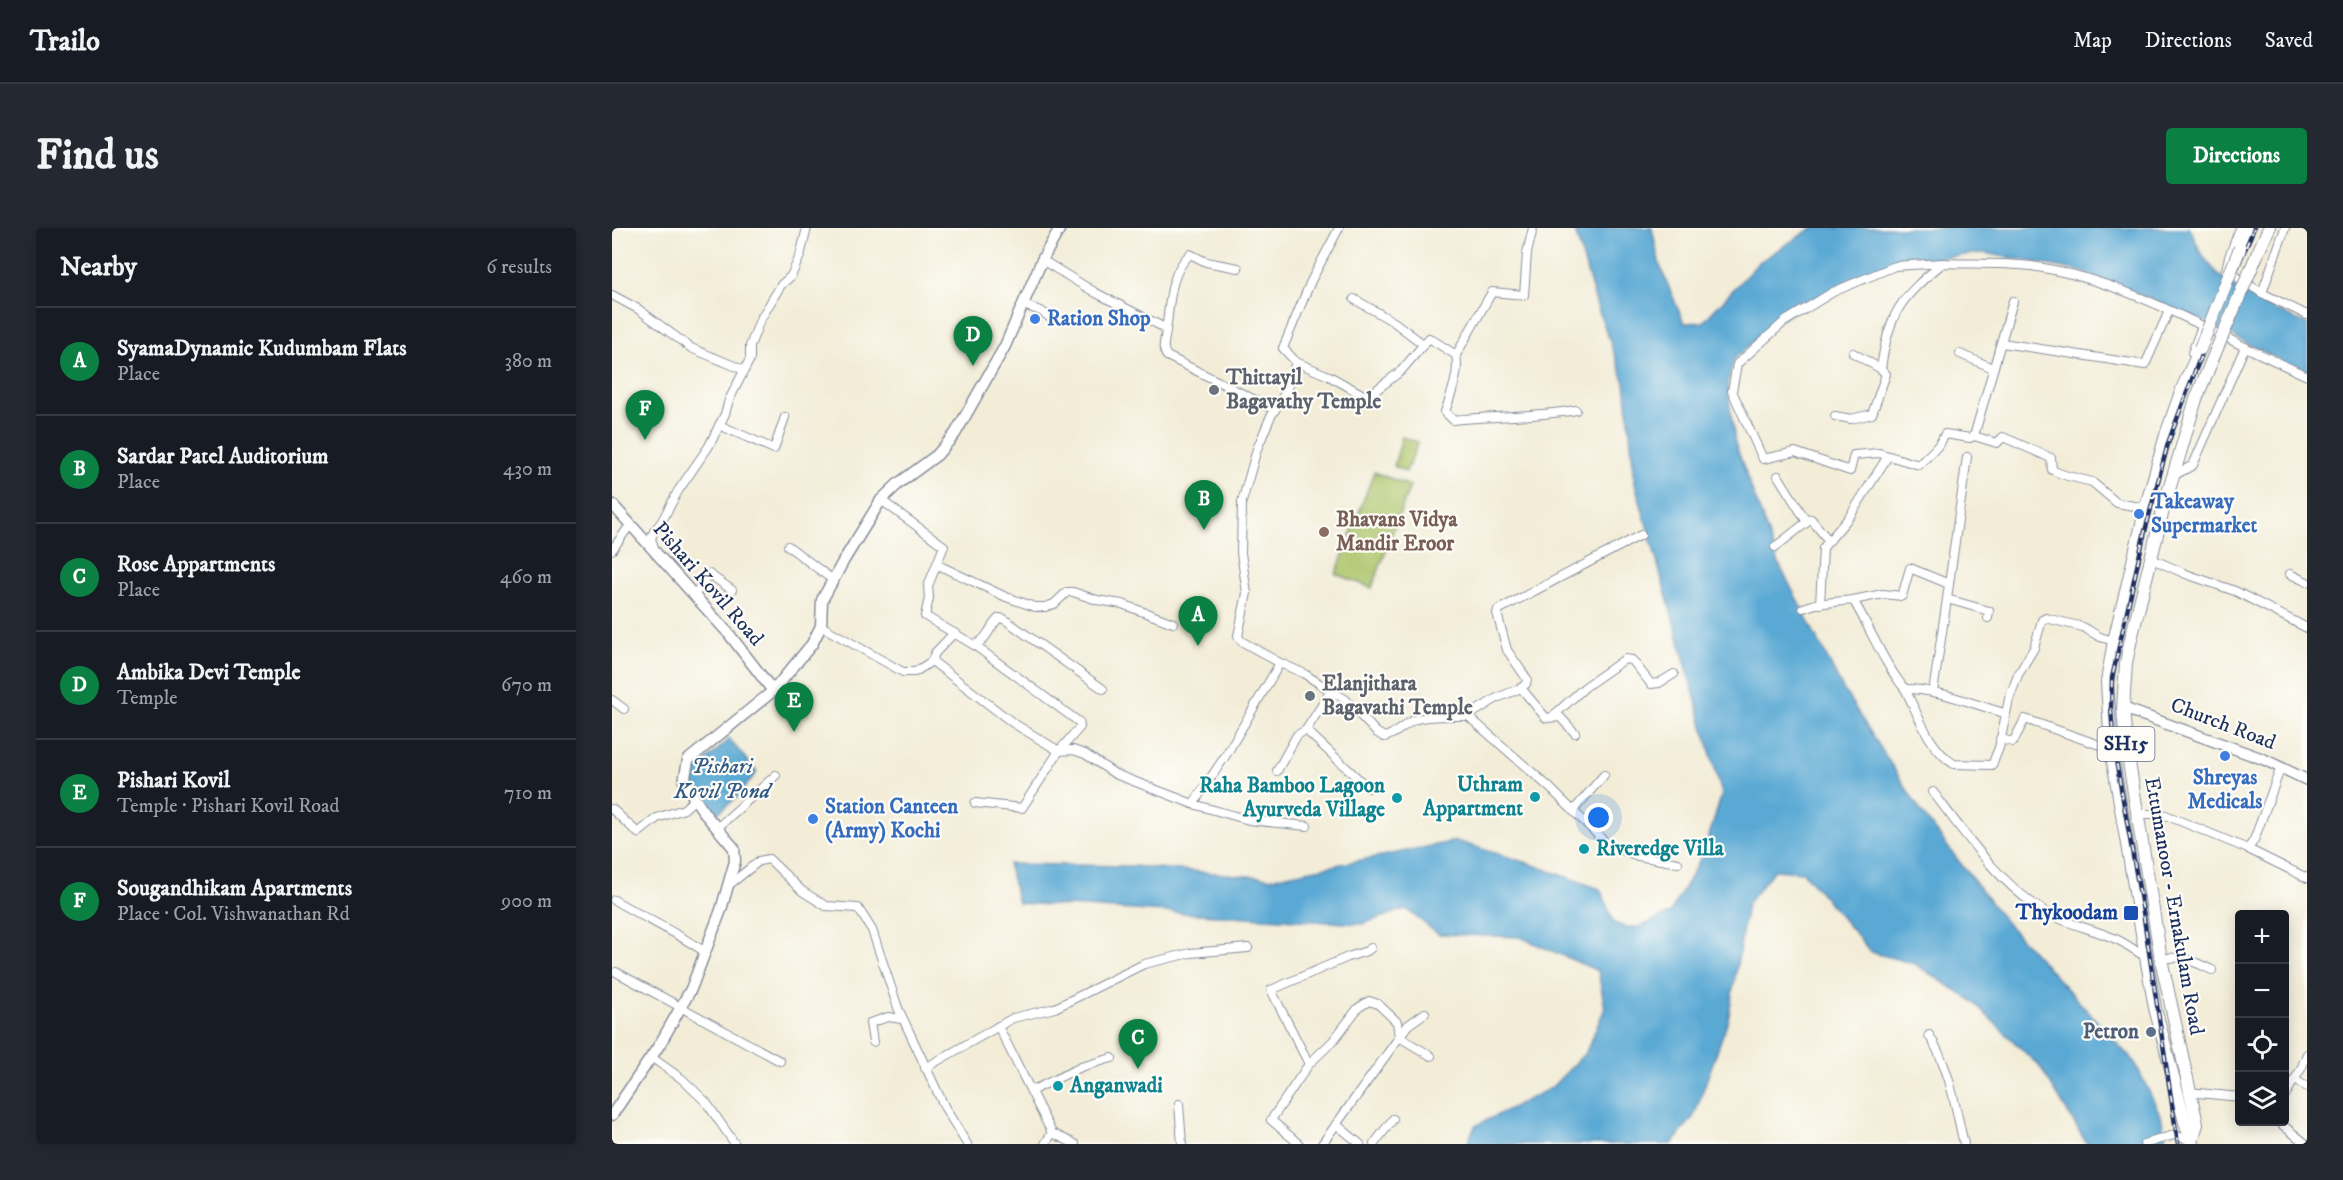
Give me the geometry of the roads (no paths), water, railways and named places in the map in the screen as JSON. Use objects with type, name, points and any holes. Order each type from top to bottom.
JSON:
[{"type":"main road","points":[[2193,1143],[2186,1126],[2158,1019],[2146,957],[2111,749],[2108,682],[2114,641],[2146,508],[2173,417],[2248,228]]},
{"type":"main road","name":"Ettumanoor - Ernakulam Road","points":[[2193,1143],[2197,1124],[2188,1092],[2161,958],[2126,744],[2123,708],[2126,663],[2172,477],[2196,399],[2269,228]]},
{"type":"main road","points":[[2130,581],[2145,585]]},
{"type":"street","points":[[656,554],[651,538],[654,531],[719,425],[750,359],[750,346],[760,320],[781,285],[791,276],[800,256],[807,228]]},
{"type":"street","points":[[612,1115],[651,1057],[691,989],[735,861],[734,848],[684,782],[688,760],[773,691],[804,656],[821,626],[822,600],[881,500],[899,483],[937,455],[955,434],[1005,346],[1042,260],[1060,228]]},
{"type":"street","points":[[1339,228],[1311,281],[1283,348],[1296,362],[1329,376],[1367,397],[1401,371],[1429,338],[1456,355]]},
{"type":"street","points":[[1533,228],[1527,253],[1524,295],[1492,292],[1456,355],[1457,373],[1445,412],[1453,420],[1469,417],[1516,418],[1576,410]]},
{"type":"street","points":[[2240,228],[2226,270],[2262,293],[2307,315]]},
{"type":"street","points":[[2262,293],[2285,228]]},
{"type":"street","points":[[1238,268],[1206,262],[1190,254],[1182,262],[1171,287],[1164,352],[1167,356],[1275,410]]},
{"type":"street","points":[[1042,260],[1105,297],[1163,327],[1166,331]]},
{"type":"street","points":[[1881,369],[1885,341],[1892,317],[1917,285],[1943,263]]},
{"type":"street","points":[[2013,301],[1974,435],[1970,438],[1945,434],[1940,447],[1919,465],[1879,453],[1854,455],[1850,471],[1795,452],[1763,459],[1732,391],[1737,364],[1785,322],[1833,292],[1895,266],[1943,263],[2031,267],[2094,281],[2169,311],[2307,376]]},
{"type":"street","points":[[612,295],[638,309],[691,348],[744,370]]},
{"type":"street","points":[[1354,299],[1394,322],[1423,344]]},
{"type":"street","points":[[1023,305],[1041,311],[1052,319]]},
{"type":"street","points":[[2002,343],[2145,365],[2169,311]]},
{"type":"street","points":[[2154,483],[2153,465],[2202,326]]},
{"type":"street","points":[[2172,477],[2193,465],[2245,347]]},
{"type":"street","points":[[1835,416],[1851,419],[1872,414],[1879,399],[1886,374],[1853,353]]},
{"type":"street","points":[[1960,354],[1993,368]]},
{"type":"street","points":[[1296,362],[1288,388],[1257,449],[1242,502],[1241,553],[1247,593],[1238,636],[1241,641],[1303,673],[1345,699],[1376,732],[1384,737],[1396,734],[1414,719],[1468,716],[1497,698],[1521,688],[1526,684],[1527,679],[1507,650],[1498,610],[1641,535]]},
{"type":"street","points":[[719,425],[774,449],[785,417]]},
{"type":"street","points":[[1974,435],[1997,443],[2003,437],[2051,458],[2052,470],[2092,482],[2117,502],[2146,508]]},
{"type":"street","points":[[1820,604],[1823,548],[1850,516],[1888,456]]},
{"type":"street","points":[[1933,692],[1967,457]]},
{"type":"street","points":[[1778,476],[1807,522]]},
{"type":"street","points":[[881,500],[944,546],[928,586],[930,598],[926,615],[974,645],[1079,722],[1080,727],[1059,751],[1022,808],[975,803]]},
{"type":"street","name":"Pishari Kovil Road","points":[[612,504],[729,634],[773,691]]},
{"type":"street","points":[[1775,547],[1811,519],[1829,541]]},
{"type":"street","points":[[612,550],[630,525]]},
{"type":"street","points":[[788,546],[833,580]]},
{"type":"street","points":[[2152,558],[2178,571],[2235,591],[2307,628]]},
{"type":"street","points":[[938,565],[1006,597],[1035,607],[1054,604],[1067,592],[1073,592],[1097,600],[1122,604],[1173,623]]},
{"type":"street","points":[[1803,608],[1883,594],[1902,597],[1910,568],[1949,584]]},
{"type":"street","points":[[694,596],[708,574],[732,591]]},
{"type":"street","points":[[2290,574],[2307,582]]},
{"type":"street","points":[[1947,598],[1989,611],[1989,618]]},
{"type":"street","points":[[1852,600],[1894,675],[1905,689],[1927,733],[1941,752],[1954,764],[1992,765],[2001,740],[2004,713],[2014,685],[2034,648],[2042,620],[2046,618],[2083,627],[2100,637],[2114,641]]},
{"type":"street","points":[[974,645],[985,639],[995,621],[999,618],[1004,619],[1103,689]]},
{"type":"street","points":[[821,626],[903,672],[915,672],[932,661],[935,653],[954,633]]},
{"type":"street","points":[[1553,716],[1585,687],[1625,659],[1632,660],[1651,684],[1659,683],[1674,674]]},
{"type":"street","points":[[932,661],[1013,723],[1059,751],[1073,750],[1085,754],[1115,774],[1193,804],[1250,819],[1307,826]]},
{"type":"street","points":[[1193,804],[1226,755],[1280,663]]},
{"type":"street","points":[[1521,688],[1546,717],[1560,717],[1575,733]]},
{"type":"street","points":[[1905,689],[1933,692],[2004,713]]},
{"type":"street","points":[[1276,771],[1297,735],[1306,730],[1331,691]]},
{"type":"street","points":[[612,700],[624,709]]},
{"type":"street","name":"Church Road","points":[[2123,708],[2281,767],[2307,780]]},
{"type":"street","points":[[1468,716],[1608,845],[1638,856],[1678,863]]},
{"type":"street","points":[[2001,740],[2013,742],[2025,719],[2111,749]]},
{"type":"street","points":[[1306,730],[1368,788]]},
{"type":"street","points":[[2248,849],[2254,840],[2281,767]]},
{"type":"street","points":[[717,828],[777,775]]},
{"type":"street","points":[[1573,811],[1604,775]]},
{"type":"street","points":[[1933,792],[1961,829],[2027,900],[2047,913],[2117,940],[2146,957]]},
{"type":"street","points":[[612,809],[638,833],[657,818],[684,809],[695,799]]},
{"type":"street","points":[[2137,814],[2163,814],[2248,849],[2307,878]]},
{"type":"street","points":[[728,886],[759,861],[769,859],[802,891],[826,906],[858,908],[872,930],[902,1019],[945,1108],[967,1144]]},
{"type":"street","points":[[614,900],[669,929],[705,952]]},
{"type":"street","points":[[925,1068],[1013,1018],[1055,1008],[1144,964],[1191,953],[1248,948]]},
{"type":"street","points":[[1309,1064],[1271,990],[1371,948]]},
{"type":"street","points":[[2161,958],[2182,957],[2212,970]]},
{"type":"street","points":[[616,972],[780,1060]]},
{"type":"street","points":[[1299,1144],[1271,1120],[1309,1064],[1333,1041],[1358,1008],[1369,1001],[1378,1004],[1397,1022],[1400,1037],[1431,1056]]},
{"type":"street","points":[[1322,1144],[1408,1025],[1425,1013]]},
{"type":"street","points":[[873,1042],[870,1023],[888,1017],[902,1019]]},
{"type":"street","points":[[998,1026],[1052,1133],[1075,1144]]},
{"type":"street","points":[[1929,1035],[1946,1067],[1964,1144]]},
{"type":"street","points":[[2289,1089],[2307,1054]]},
{"type":"street","points":[[651,1057],[682,1080],[706,1102],[735,1144]]},
{"type":"street","points":[[1031,1091],[1081,1067],[1112,1058]]},
{"type":"street","points":[[2295,1080],[2307,1087]]},
{"type":"street","points":[[2188,1092],[2235,1097]]},
{"type":"street","points":[[1179,1104],[1182,1144]]},
{"type":"street","points":[[1374,1144],[1393,1119]]},
{"type":"street","points":[[1336,1124],[1360,1144]]},
{"type":"street","points":[[2284,1126],[2306,1144]]},
{"type":"street","points":[[1045,1144],[1052,1133]]},
{"type":"street","points":[[2144,1144],[2174,1135],[2193,1143]]},
{"type":"water","points":[[1574,228],[1652,228],[1660,266],[1684,323],[1703,322],[1759,262],[1812,228],[2190,228],[2202,254],[2222,278],[2249,296],[2307,324],[2307,374],[2199,319],[2080,271],[1984,253],[1895,262],[1849,280],[1777,321],[1734,359],[1727,384],[1735,443],[1779,564],[1843,689],[1922,813],[2003,919],[2135,1063],[2161,1116],[2167,1144],[2087,1144],[2041,1068],[1971,1000],[1915,964],[1871,952],[1803,872],[1774,870],[1747,904],[1728,1020],[1694,1116],[1672,1144],[1467,1144],[1475,1126],[1551,1088],[1586,1052],[1605,1008],[1598,971],[1520,937],[1438,934],[1406,909],[1362,924],[1018,903],[1008,864],[1133,866],[1272,878],[1456,841],[1525,862],[1600,889],[1614,923],[1625,927],[1640,927],[1670,913],[1704,852],[1722,794],[1635,483],[1625,383],[1597,306]]},
{"type":"water","name":"Pishari Kovil Pond","points":[[729,739],[757,772],[737,797],[717,814],[706,808],[698,798],[691,775]]},
{"type":"railway","points":[[2178,1144],[2143,912],[2114,749],[2111,708],[2112,678],[2144,535],[2168,443],[2204,347],[2254,228]]},
{"type":"place","name":"Ration Shop","points":[[1035,319]]},
{"type":"place","name":"Ambika Devi Temple","points":[[973,366]]},
{"type":"place","name":"Thittayil Bagavathy Temple","points":[[1214,390]]},
{"type":"place","name":"Sougandhikam Apartments","points":[[645,440]]},
{"type":"place","name":"Takeaway Supermarket","points":[[2139,514]]},
{"type":"place","name":"Sardar Patel Auditorium","points":[[1204,530]]},
{"type":"place","name":"Bhavans Vidya Mandir Eroor","points":[[1324,532]]},
{"type":"place","name":"SyamaDynamic Kudumbam Flats","points":[[1198,646]]},
{"type":"place","name":"Elanjithara Bagavathi Temple","points":[[1310,696]]},
{"type":"place","name":"Pishari Kovil","points":[[794,732]]},
{"type":"place","name":"Shreyas Medicals","points":[[2225,756]]},
{"type":"place","name":"Uthram Appartment","points":[[1535,797]]},
{"type":"place","name":"Raha Bamboo Lagoon Ayurveda Village","points":[[1397,798]]},
{"type":"place","name":"Station Canteen (Army) Kochi","points":[[813,819]]},
{"type":"place","name":"Riveredge Villa","points":[[1584,849]]},
{"type":"place","name":"Thykoodam","points":[[2131,913]]},
{"type":"place","name":"Petron","points":[[2151,1032]]},
{"type":"place","name":"Rose Appartments","points":[[1138,1069]]},
{"type":"place","name":"Anganwadi","points":[[1058,1086]]}]
